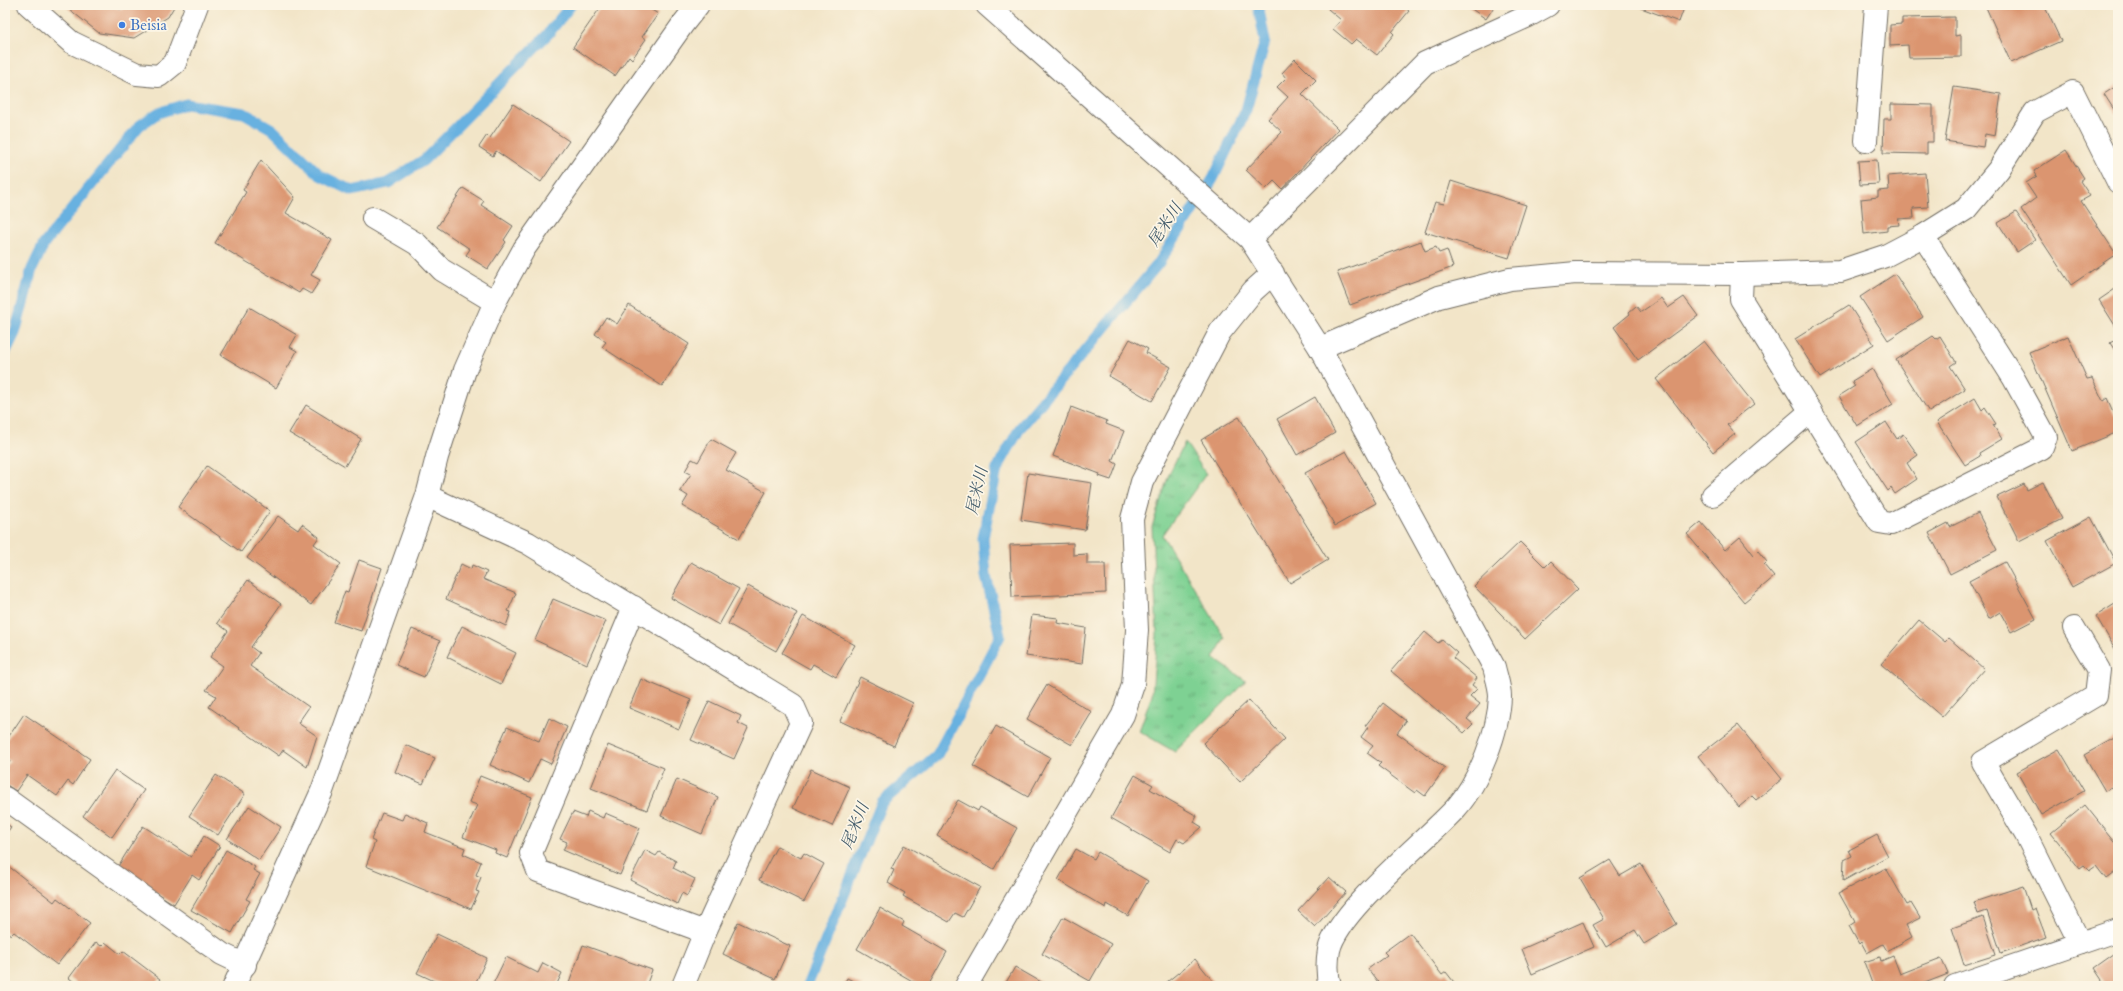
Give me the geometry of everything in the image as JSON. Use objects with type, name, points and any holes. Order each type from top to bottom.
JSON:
[{"type":"street","points":[[29,5],[71,42],[137,74],[159,76],[176,64],[197,5]]},
{"type":"street","points":[[234,986],[245,965],[322,791],[427,496],[437,457],[465,370],[495,302],[524,249],[698,5]]},
{"type":"street","points":[[987,5],[1250,239],[1320,348],[1494,667],[1500,694],[1498,722],[1478,774],[1457,807],[1343,922],[1329,949],[1328,978],[1330,986]]},
{"type":"street","points":[[1250,239],[1425,63],[1528,16],[1548,5]]},
{"type":"street","points":[[1866,141],[1876,5]]},
{"type":"street","points":[[1320,348],[1439,297],[1510,279],[1576,273],[1742,274],[1840,271],[1885,256],[1923,236],[1966,209],[1999,169],[2035,112],[2073,92],[2118,182]]},
{"type":"street","points":[[374,218],[418,244],[442,270],[495,302]]},
{"type":"street","points":[[1742,274],[1741,299],[1879,522],[1891,524],[2042,448],[2046,437],[2013,377],[1923,236]]},
{"type":"street","points":[[966,986],[1124,715],[1132,685],[1137,630],[1132,519],[1142,482],[1220,332],[1254,291],[1273,273]]},
{"type":"street","points":[[1713,495],[1811,410]]},
{"type":"street","points":[[427,496],[528,543],[793,705],[801,723],[705,932],[683,986]]},
{"type":"street","points":[[634,607],[531,853],[538,872],[705,932]]},
{"type":"street","points":[[2074,628],[2099,670],[2096,695],[1983,762],[2026,835],[2080,943]]},
{"type":"street","points":[[5,798],[222,954],[245,965]]},
{"type":"street","points":[[1955,986],[2118,930]]},
{"type":"green space","points":[[1185,442],[1206,474],[1162,535],[1225,638],[1213,658],[1246,681],[1175,752],[1139,731],[1152,695],[1157,635],[1152,527],[1169,474]]},
{"type":"building","name":"Beisia","points":[[64,5],[107,5],[120,9],[135,5],[175,5],[168,17],[134,38],[99,33]]},
{"type":"building","points":[[602,5],[644,5],[658,14],[642,37],[646,39],[632,59],[629,56],[615,76],[573,47]]},
{"type":"building","points":[[1331,5],[1402,5],[1409,11],[1392,32],[1394,34],[1377,55],[1356,39],[1351,44],[1333,29],[1341,20],[1328,9]]},
{"type":"building","points":[[1466,5],[1495,5],[1486,19]]},
{"type":"building","points":[[1633,5],[1685,5],[1679,22]]},
{"type":"building","points":[[1985,5],[2044,5],[2061,41],[2011,63]]},
{"type":"building","points":[[1955,17],[1955,36],[1961,35],[1961,57],[1909,58],[1908,45],[1890,46],[1890,25],[1902,24],[1902,18]]},
{"type":"building","points":[[1295,59],[1316,80],[1302,94],[1338,129],[1282,189],[1274,181],[1266,189],[1246,170],[1282,132],[1268,119],[1288,97],[1277,87],[1286,78],[1282,73]]},
{"type":"building","points":[[2118,85],[2118,116],[2104,94]]},
{"type":"building","points":[[1954,87],[2001,94],[1995,136],[1985,134],[1983,147],[1945,141]]},
{"type":"building","points":[[513,104],[569,141],[541,182],[496,151],[493,156],[479,147],[487,135],[490,138]]},
{"type":"building","points":[[1891,104],[1933,105],[1933,142],[1927,142],[1927,154],[1883,153],[1884,119],[1891,119]]},
{"type":"building","points":[[2066,150],[2084,178],[2080,181],[2090,196],[2081,201],[2116,254],[2071,285],[2021,209],[2036,198],[2026,183],[2037,176],[2034,171]]},
{"type":"building","points":[[261,160],[295,197],[286,213],[332,240],[311,275],[320,280],[311,294],[302,289],[299,293],[215,243],[246,192],[243,190]]},
{"type":"building","points":[[1877,160],[1879,184],[1860,185],[1858,161]]},
{"type":"building","points":[[1925,173],[1928,207],[1913,208],[1914,218],[1898,219],[1899,225],[1887,226],[1887,231],[1864,234],[1861,199],[1878,197],[1878,191],[1889,190],[1888,176]]},
{"type":"building","points":[[1451,181],[1526,205],[1509,258],[1425,232],[1435,202],[1444,204]]},
{"type":"building","points":[[463,188],[484,201],[481,205],[513,226],[504,240],[506,242],[488,269],[466,255],[470,249],[437,227]]},
{"type":"building","points":[[2016,212],[2035,240],[2017,252],[1998,223]]},
{"type":"building","points":[[1421,241],[1425,251],[1436,247],[1439,253],[1447,250],[1453,267],[1350,305],[1337,272]]},
{"type":"building","points":[[1895,274],[1923,317],[1888,340],[1860,297]]},
{"type":"building","points":[[2118,287],[2118,325],[2116,327],[2099,300]]},
{"type":"building","points":[[1684,297],[1698,316],[1638,360],[1614,327],[1630,314],[1629,312],[1636,306],[1641,312],[1661,298],[1668,308]]},
{"type":"building","points":[[629,305],[689,344],[662,386],[602,347],[606,342],[595,334],[606,317],[617,324]]},
{"type":"building","points":[[1849,305],[1874,344],[1820,378],[1795,339]]},
{"type":"building","points":[[249,307],[297,335],[290,347],[297,351],[276,388],[221,355]]},
{"type":"building","points":[[1933,336],[1936,339],[1940,336],[1956,362],[1950,366],[1965,389],[1929,412],[1896,360]]},
{"type":"building","points":[[2068,336],[2087,379],[2092,378],[2103,401],[2107,398],[2118,423],[2118,432],[2072,451],[2029,352]]},
{"type":"building","points":[[2118,338],[2118,355],[2110,343]]},
{"type":"building","points":[[1130,339],[1148,349],[1146,353],[1171,367],[1152,401],[1109,376]]},
{"type":"building","points":[[1704,341],[1754,404],[1727,425],[1735,434],[1713,452],[1656,379]]},
{"type":"building","points":[[1872,369],[1893,404],[1857,426],[1839,396],[1855,386],[1852,381]]},
{"type":"building","points":[[1315,397],[1335,433],[1297,455],[1277,419]]},
{"type":"building","points":[[1975,398],[1982,410],[1985,407],[1996,424],[1993,425],[2002,439],[1979,453],[1980,456],[1965,465],[1937,422]]},
{"type":"building","points":[[306,405],[361,439],[345,466],[289,433]]},
{"type":"building","points":[[1071,407],[1107,421],[1106,424],[1124,431],[1112,461],[1117,464],[1111,480],[1099,476],[1100,474],[1053,456]]},
{"type":"building","points":[[1239,417],[1328,560],[1290,583],[1201,440]]},
{"type":"building","points":[[1886,422],[1897,439],[1903,434],[1918,455],[1907,463],[1917,479],[1895,494],[1891,488],[1888,491],[1856,442]]},
{"type":"building","points":[[711,439],[736,453],[726,470],[766,492],[739,539],[682,506],[688,496],[680,491],[691,474],[685,471],[692,459],[698,462]]},
{"type":"building","points":[[1346,451],[1376,503],[1335,526],[1305,473]]},
{"type":"building","points":[[207,466],[270,511],[241,552],[178,507]]},
{"type":"building","points":[[1028,473],[1092,483],[1085,530],[1021,520]]},
{"type":"building","points":[[2043,482],[2062,519],[2019,541],[1997,497],[2024,484],[2027,490]]},
{"type":"building","points":[[1978,513],[1997,550],[1950,574],[1929,533],[1948,523],[1950,527]]},
{"type":"building","points":[[278,516],[298,530],[302,524],[319,537],[314,544],[341,564],[311,605],[247,558]]},
{"type":"building","points":[[2091,517],[2116,563],[2072,587],[2047,541]]},
{"type":"building","points":[[1701,522],[1725,550],[1740,537],[1754,555],[1758,551],[1767,562],[1764,565],[1774,577],[1744,602],[1687,534]]},
{"type":"building","points":[[1520,542],[1545,567],[1551,561],[1578,589],[1525,639],[1474,586]]},
{"type":"building","points":[[1073,543],[1073,555],[1087,554],[1087,564],[1105,564],[1106,593],[1012,597],[1010,545]]},
{"type":"building","points":[[359,560],[382,568],[361,631],[334,622],[345,591],[348,592]]},
{"type":"building","points":[[691,562],[739,589],[719,625],[671,598]]},
{"type":"building","points":[[2005,562],[2036,619],[2011,632],[2000,612],[1989,619],[1969,581]]},
{"type":"building","points":[[461,564],[471,569],[472,565],[487,572],[483,579],[516,593],[508,611],[511,612],[506,626],[446,599]]},
{"type":"building","points":[[248,580],[281,604],[251,647],[259,653],[250,666],[309,707],[298,723],[317,736],[307,767],[283,750],[279,756],[209,707],[216,696],[206,690],[223,666],[210,657],[228,631],[217,623]]},
{"type":"building","points":[[748,586],[797,613],[776,651],[728,624]]},
{"type":"building","points":[[553,599],[606,621],[587,664],[535,640]]},
{"type":"building","points":[[2118,602],[2118,654],[2096,616]]},
{"type":"building","points":[[1032,615],[1058,618],[1057,623],[1086,628],[1082,664],[1026,656]]},
{"type":"building","points":[[803,616],[855,645],[836,677],[813,664],[810,669],[782,653]]},
{"type":"building","points":[[1919,620],[1945,642],[1949,638],[1984,669],[1942,717],[1881,664]]},
{"type":"building","points":[[462,626],[516,653],[501,684],[447,657]]},
{"type":"building","points":[[412,629],[440,641],[424,677],[396,665]]},
{"type":"building","points":[[1425,632],[1438,643],[1442,640],[1457,653],[1453,658],[1477,678],[1472,685],[1477,689],[1470,696],[1480,704],[1467,719],[1473,724],[1464,733],[1391,671]]},
{"type":"building","points":[[860,677],[913,703],[894,746],[840,721]]},
{"type":"building","points":[[641,679],[691,700],[679,729],[629,708]]},
{"type":"building","points":[[1047,685],[1092,712],[1072,745],[1027,719]]},
{"type":"building","points":[[1249,700],[1285,739],[1240,782],[1203,743]]},
{"type":"building","points":[[709,701],[741,716],[738,723],[748,728],[734,759],[691,740]]},
{"type":"building","points":[[1383,703],[1406,721],[1397,733],[1445,768],[1425,796],[1417,790],[1415,793],[1378,766],[1381,763],[1367,753],[1373,746],[1361,737],[1368,727],[1365,726]]},
{"type":"building","points":[[24,714],[90,759],[73,785],[68,781],[57,796],[27,775],[16,791],[5,784],[5,769],[10,761],[5,758],[5,742]]},
{"type":"building","points":[[549,718],[567,727],[551,764],[540,759],[529,783],[490,765],[507,727],[539,741]]},
{"type":"building","points":[[1738,725],[1782,779],[1756,800],[1752,796],[1739,807],[1698,756]]},
{"type":"building","points":[[996,726],[1050,757],[1028,797],[973,766]]},
{"type":"building","points":[[2118,736],[2118,784],[2105,791],[2084,755]]},
{"type":"building","points":[[406,745],[435,758],[423,784],[395,772]]},
{"type":"building","points":[[608,745],[664,768],[647,810],[591,788]]},
{"type":"building","points":[[2059,749],[2084,791],[2041,815],[2017,772]]},
{"type":"building","points":[[811,769],[850,787],[832,826],[793,808]]},
{"type":"building","points":[[115,770],[144,790],[112,837],[83,816]]},
{"type":"building","points":[[216,775],[245,794],[218,835],[189,816]]},
{"type":"building","points":[[1135,775],[1153,785],[1150,789],[1197,816],[1194,822],[1202,827],[1184,843],[1177,839],[1170,852],[1111,818]]},
{"type":"building","points":[[480,776],[532,797],[507,858],[495,853],[496,850],[463,837],[477,805],[469,802]]},
{"type":"building","points":[[677,779],[718,797],[702,834],[661,816]]},
{"type":"building","points":[[958,800],[978,811],[980,807],[1017,828],[994,869],[937,836]]},
{"type":"building","points":[[2085,805],[2118,846],[2118,870],[2106,879],[2096,866],[2089,871],[2084,866],[2080,869],[2051,833]]},
{"type":"building","points":[[249,806],[281,827],[259,860],[227,839]]},
{"type":"building","points":[[588,811],[603,818],[605,813],[640,828],[620,875],[563,850],[567,842],[560,839],[573,812],[586,817]]},
{"type":"building","points":[[382,813],[402,820],[405,813],[428,823],[425,832],[465,848],[463,854],[481,862],[476,875],[481,877],[476,891],[479,892],[471,909],[366,866],[375,842],[371,840]]},
{"type":"building","points":[[5,823],[11,827],[5,835]]},
{"type":"building","points":[[143,826],[191,857],[204,836],[220,846],[199,880],[192,875],[174,904],[117,868]]},
{"type":"building","points":[[1877,835],[1888,856],[1843,881],[1844,860],[1852,856],[1849,850]]},
{"type":"building","points":[[904,845],[980,887],[963,917],[955,913],[949,922],[903,896],[905,893],[888,883],[894,870],[891,869]]},
{"type":"building","points":[[777,846],[801,858],[804,853],[824,864],[804,902],[759,880]]},
{"type":"building","points":[[1076,849],[1094,859],[1098,852],[1148,881],[1128,916],[1107,904],[1106,908],[1058,880]]},
{"type":"building","points":[[226,850],[255,867],[253,870],[260,874],[246,899],[250,901],[232,933],[191,910]]},
{"type":"building","points":[[645,850],[656,856],[659,852],[676,861],[673,868],[695,879],[687,896],[682,893],[677,904],[630,880]]},
{"type":"building","points":[[1610,860],[1620,876],[1641,864],[1677,924],[1644,944],[1635,930],[1606,947],[1593,925],[1604,919],[1580,878]]},
{"type":"building","points":[[7,865],[54,902],[57,898],[90,923],[57,965],[14,932],[11,935],[5,931],[5,867]]},
{"type":"building","points":[[1886,868],[1907,905],[1911,903],[1920,918],[1906,925],[1912,937],[1887,951],[1883,944],[1867,953],[1861,942],[1859,944],[1849,926],[1855,922],[1839,893]]},
{"type":"building","points":[[1329,877],[1346,892],[1315,927],[1298,911]]},
{"type":"building","points":[[2023,886],[2031,910],[2035,908],[2046,937],[2001,953],[1987,911],[1978,914],[1974,902]]},
{"type":"building","points":[[880,908],[904,922],[902,926],[947,952],[928,986],[921,986],[857,949]]},
{"type":"building","points":[[1063,917],[1111,944],[1090,981],[1042,954]]},
{"type":"building","points":[[1983,917],[1996,955],[1964,965],[1952,928]]},
{"type":"building","points":[[738,922],[790,946],[775,979],[723,954]]},
{"type":"building","points":[[1583,922],[1594,947],[1532,974],[1522,949]]},
{"type":"building","points":[[1410,933],[1442,975],[1446,972],[1457,986],[1381,986],[1368,969],[1387,955],[1384,952]]},
{"type":"building","points":[[437,934],[487,958],[474,986],[445,986],[417,973]]},
{"type":"building","points":[[96,942],[101,946],[105,942],[120,954],[123,951],[160,979],[155,986],[79,986],[69,978]]},
{"type":"building","points":[[583,945],[652,970],[646,986],[568,986]]},
{"type":"building","points":[[2118,951],[2118,986],[2106,986],[2094,968]]},
{"type":"building","points":[[1893,956],[1900,974],[1941,958],[1948,974],[1917,986],[1873,986],[1864,962],[1880,957],[1881,961]]},
{"type":"building","points":[[506,957],[538,973],[543,963],[562,973],[556,986],[492,986]]},
{"type":"building","points":[[1195,959],[1217,986],[1162,986]]},
{"type":"building","points":[[1015,967],[1048,986],[1004,986]]},
{"type":"building","points":[[847,978],[863,986],[843,986]]},
{"type":"waterway","points":[[5,353],[15,333],[32,269],[44,244],[139,126],[158,113],[186,104],[244,113],[272,129],[320,175],[352,191],[388,183],[424,160],[548,34],[571,5]]},
{"type":"waterway","name":"尾米川","points":[[807,986],[882,802],[937,755],[1000,636],[986,576],[983,538],[997,469],[1020,428],[1158,264],[1213,179],[1246,110],[1265,41],[1258,5]]},
{"type":"place","name":"Beisia","points":[[122,25]]}]
